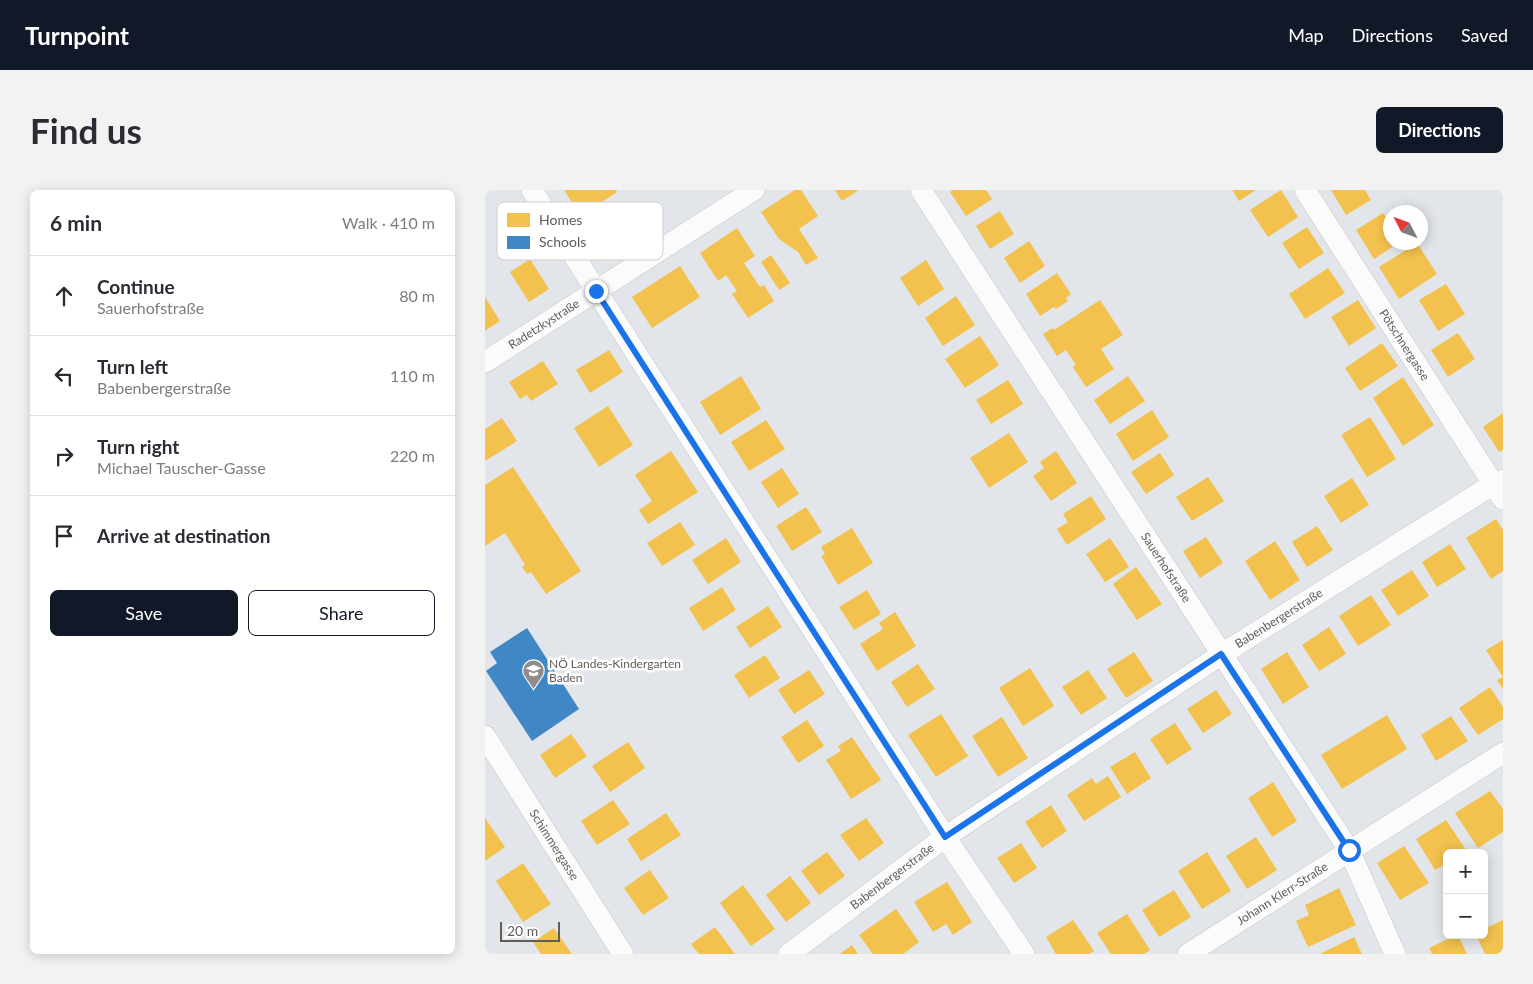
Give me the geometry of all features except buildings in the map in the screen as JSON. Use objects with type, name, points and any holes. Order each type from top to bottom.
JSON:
[{"type":"street","points":[[532,190],[540,202]]},
{"type":"street","name":"Radetzkystraße","points":[[663,248],[754,190]]},
{"type":"street","name":"Sauerhofstraße","points":[[921,190],[1349,850],[1395,954]]},
{"type":"street","name":"Pötschnergasse","points":[[1305,190],[1500,488]]},
{"type":"street","points":[[576,260],[945,837],[1024,954]]},
{"type":"street","name":"Radetzkystraße","points":[[485,362],[644,260]]},
{"type":"street","name":"Babenbergerstraße","points":[[789,954],[945,837],[1221,654],[1500,488]]},
{"type":"street","name":"Schimmergasse","points":[[485,736],[623,954]]},
{"type":"street","name":"Johann Klerr-Straße","points":[[1188,954],[1503,752]]},
{"type":"place","name":"NÖ Landes-Kindergarten Baden","points":[[533,690]]},
{"type":"route","points":[[596,291],[945,837],[1221,654],[1349,850]]}]
